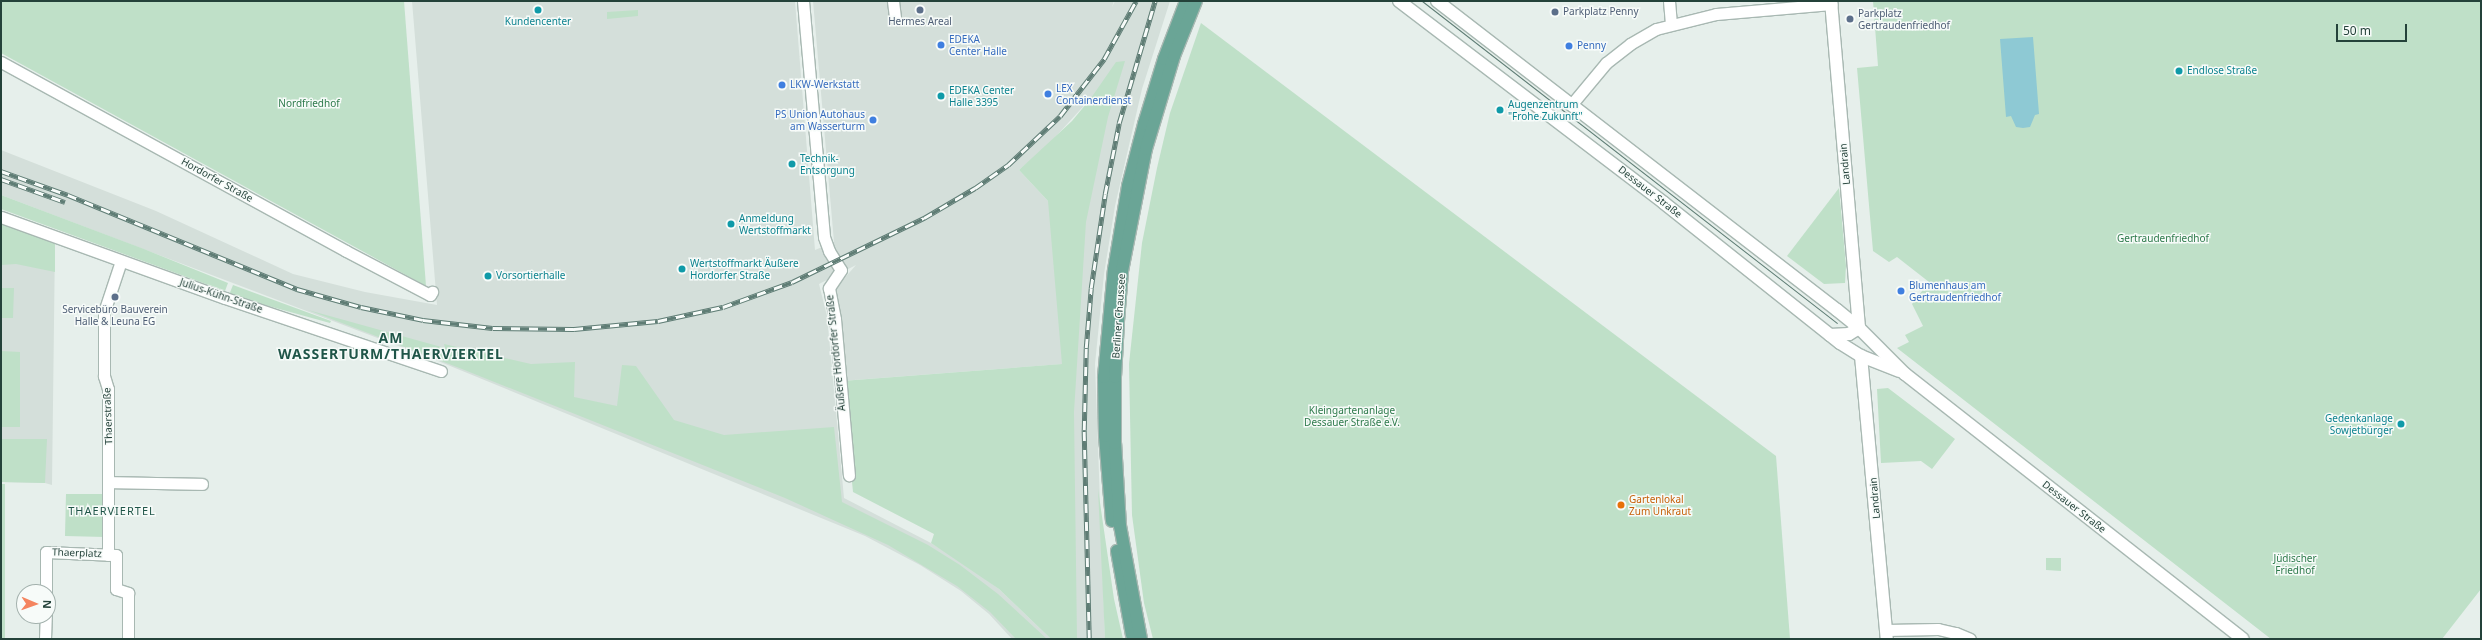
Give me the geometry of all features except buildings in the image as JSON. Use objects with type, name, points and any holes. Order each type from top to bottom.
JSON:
[{"type":"main road","name":"Berliner Chaussee","points":[[1133,639],[1125,604],[1108,479],[1104,377],[1114,270],[1128,186],[1153,90],[1186,1]]},
{"type":"main road","name":"Berliner Chaussee","points":[[1141,639],[1120,526],[1115,443],[1118,321],[1122,271],[1145,156],[1174,56],[1196,1]]},
{"type":"main road","name":"Dessauer Straße","points":[[1399,1],[1664,203],[1830,335],[1862,356],[1905,374]]},
{"type":"main road","name":"Dessauer Straße","points":[[1437,1],[1859,328],[1905,374],[2243,639]]},
{"type":"main road","name":"Landrain","points":[[1831,3],[1887,635]]},
{"type":"main road","points":[[1830,335],[1849,334],[1859,328]]},
{"type":"street","name":"Äußere Hordorfer Straße","points":[[803,1],[824,236],[828,251],[842,270],[829,288],[835,318],[849,475]]},
{"type":"street","points":[[893,1],[895,18]]},
{"type":"street","points":[[1669,1],[1671,24]]},
{"type":"street","points":[[1571,105],[1596,73],[1614,55],[1647,34],[1671,24],[1734,12],[1831,3]]},
{"type":"street","name":"Hordorfer Straße","points":[[1,62],[353,254],[430,295],[432,292]]},
{"type":"street","name":"Julius-Kühn-Straße","points":[[1,217],[121,261],[441,371]]},
{"type":"street","name":"Thaerstraße","points":[[109,482],[108,389],[104,376],[104,312],[121,261]]},
{"type":"street","points":[[109,482],[202,484]]},
{"type":"street","name":"Thaerplatz","points":[[46,584],[46,552],[108,555],[109,482]]},
{"type":"street","points":[[108,555],[116,555],[116,589],[128,593],[128,639]]},
{"type":"street","points":[[45,639],[46,624]]},
{"type":"street","points":[[1887,635],[1938,629],[1956,632],[1970,639]]},
{"type":"shaded area","points":[[412,1],[795,1],[815,250],[834,242],[813,1],[889,1],[891,25],[902,24],[900,1],[1114,1],[1112,7],[1115,1],[1170,1],[1142,89],[1115,206],[1104,274],[1095,364],[1105,639],[1072,639],[1063,364],[841,381],[835,289],[856,265],[819,284],[827,316],[844,498],[931,543],[966,565],[999,589],[1051,639],[1012,639],[989,614],[961,591],[920,565],[865,536],[438,361],[1,195],[1,150],[156,211],[293,274],[365,292],[437,305]],"holes":[[[1091,98],[1048,201],[1019,170],[1046,147]]]},
{"type":"shaded area","points":[[1,224],[55,242],[52,485],[45,483],[1,482]]},
{"type":"green space","name":"Nordfriedhof","points":[[1,1],[404,1],[426,286],[1,53]]},
{"type":"green space","name":"Gertraudenfriedhof","points":[[1873,1],[2481,1],[2481,589],[2442,639],[2271,639],[1897,348],[1909,342],[1905,335],[1923,326],[1912,304],[1929,282],[1897,257],[1889,262],[1873,251],[1857,68],[1878,66]]},
{"type":"green space","points":[[638,10],[638,16],[607,19],[607,12]]},
{"type":"green space","name":"Kleingartenanlage Dessauer Straße e.V.","points":[[1201,23],[1776,456],[1790,639],[1153,639],[1144,603],[1132,515],[1129,364],[1142,243],[1157,168],[1170,113]]},
{"type":"green space","points":[[1125,61],[1108,117],[1086,222],[1074,412],[1077,639],[1051,639],[999,589],[931,543],[934,534],[853,492],[842,381],[1062,364],[1048,201],[1019,170],[1072,121],[1091,98],[1116,62]]},
{"type":"green space","points":[[1839,188],[1846,266],[1845,283],[1824,284],[1787,256]]},
{"type":"green space","points":[[1,195],[144,249],[228,283],[225,291],[1,209]]},
{"type":"green space","points":[[1,224],[55,242],[55,272],[16,264],[1,265]]},
{"type":"green space","points":[[233,285],[331,321],[330,323],[229,295]]},
{"type":"green space","points":[[1,288],[14,288],[13,318],[1,318]]},
{"type":"green space","points":[[308,310],[445,348],[444,344],[531,364],[575,362],[574,397],[617,406],[622,365],[636,366],[674,420],[724,435],[834,427],[842,502],[928,545],[960,565],[998,594],[1047,639],[1016,639],[990,612],[957,586],[888,545],[785,498],[462,369]]},
{"type":"green space","points":[[1,351],[20,352],[20,427],[1,427]]},
{"type":"green space","points":[[1888,388],[1955,439],[1932,469],[1921,461],[1881,463],[1877,389]]},
{"type":"green space","points":[[1,439],[47,439],[45,483],[1,482]]},
{"type":"green space","points":[[1,484],[5,484],[5,639],[1,639]]},
{"type":"green space","points":[[1098,489],[1114,599],[1123,639],[1105,639]]},
{"type":"green space","points":[[66,494],[106,494],[105,537],[65,536]]},
{"type":"green space","points":[[2046,558],[2061,558],[2061,571],[2046,570]]},
{"type":"water","points":[[2033,37],[2039,114],[2035,115],[2030,127],[2016,127],[2011,116],[2006,117],[2000,39]]},
{"type":"tram line","points":[[1422,1],[1837,323]]},
{"type":"railway","points":[[1,171],[68,195],[297,289],[361,307],[423,320],[493,328],[574,329],[658,321],[723,307],[792,282],[924,218],[975,188],[1008,165],[1060,116],[1104,59],[1136,1]]},
{"type":"railway","points":[[1089,639],[1084,430],[1086,348],[1091,288],[1105,194],[1119,123],[1155,1]]},
{"type":"railway","points":[[1,179],[65,202]]},
{"type":"place","name":"Kundencenter","points":[[538,10]]},
{"type":"place","name":"Hermes Areal","points":[[920,10]]},
{"type":"place","name":"Parkplatz Penny","points":[[1555,12]]},
{"type":"place","name":"Parkplatz Gertraudenfriedhof","points":[[1850,19]]},
{"type":"place","name":"EDEKA Center Halle","points":[[941,45]]},
{"type":"place","name":"Penny","points":[[1569,46]]},
{"type":"place","name":"Endlose Straße","points":[[2179,71]]},
{"type":"place","name":"LKW-Werkstatt","points":[[782,85]]},
{"type":"place","name":"LEX Containerdienst","points":[[1048,94]]},
{"type":"place","name":"EDEKA Center Halle 3395","points":[[941,96]]},
{"type":"place","name":"Augenzentrum \"Frohe Zukunft\"","points":[[1500,110]]},
{"type":"place","name":"PS Union Autohaus am Wasserturm","points":[[873,120]]},
{"type":"place","name":"Technik- Entsorgung","points":[[792,164]]},
{"type":"place","name":"Anmeldung Wertstoffmarkt","points":[[731,224]]},
{"type":"place","name":"Wertstoffmarkt Äußere Hordorfer Straße","points":[[682,269]]},
{"type":"place","name":"Vorsortierhalle","points":[[488,276]]},
{"type":"place","name":"Blumenhaus am Gertraudenfriedhof","points":[[1901,291]]},
{"type":"place","name":"Servicebüro Bauverein Halle & Leuna EG","points":[[115,297]]},
{"type":"place","name":"Gedenkanlage Sowjetbürger","points":[[2401,424]]},
{"type":"place","name":"Gartenlokal Zum Unkraut","points":[[1621,505]]},
{"type":"district","name":"AM WASSERTURM/THAERVIERTEL","points":[[391,346]]},
{"type":"district","name":"THAERVIERTEL","points":[[112,511]]},
{"type":"park label","name":"Jüdischer Friedhof","points":[[2295,564]]}]
